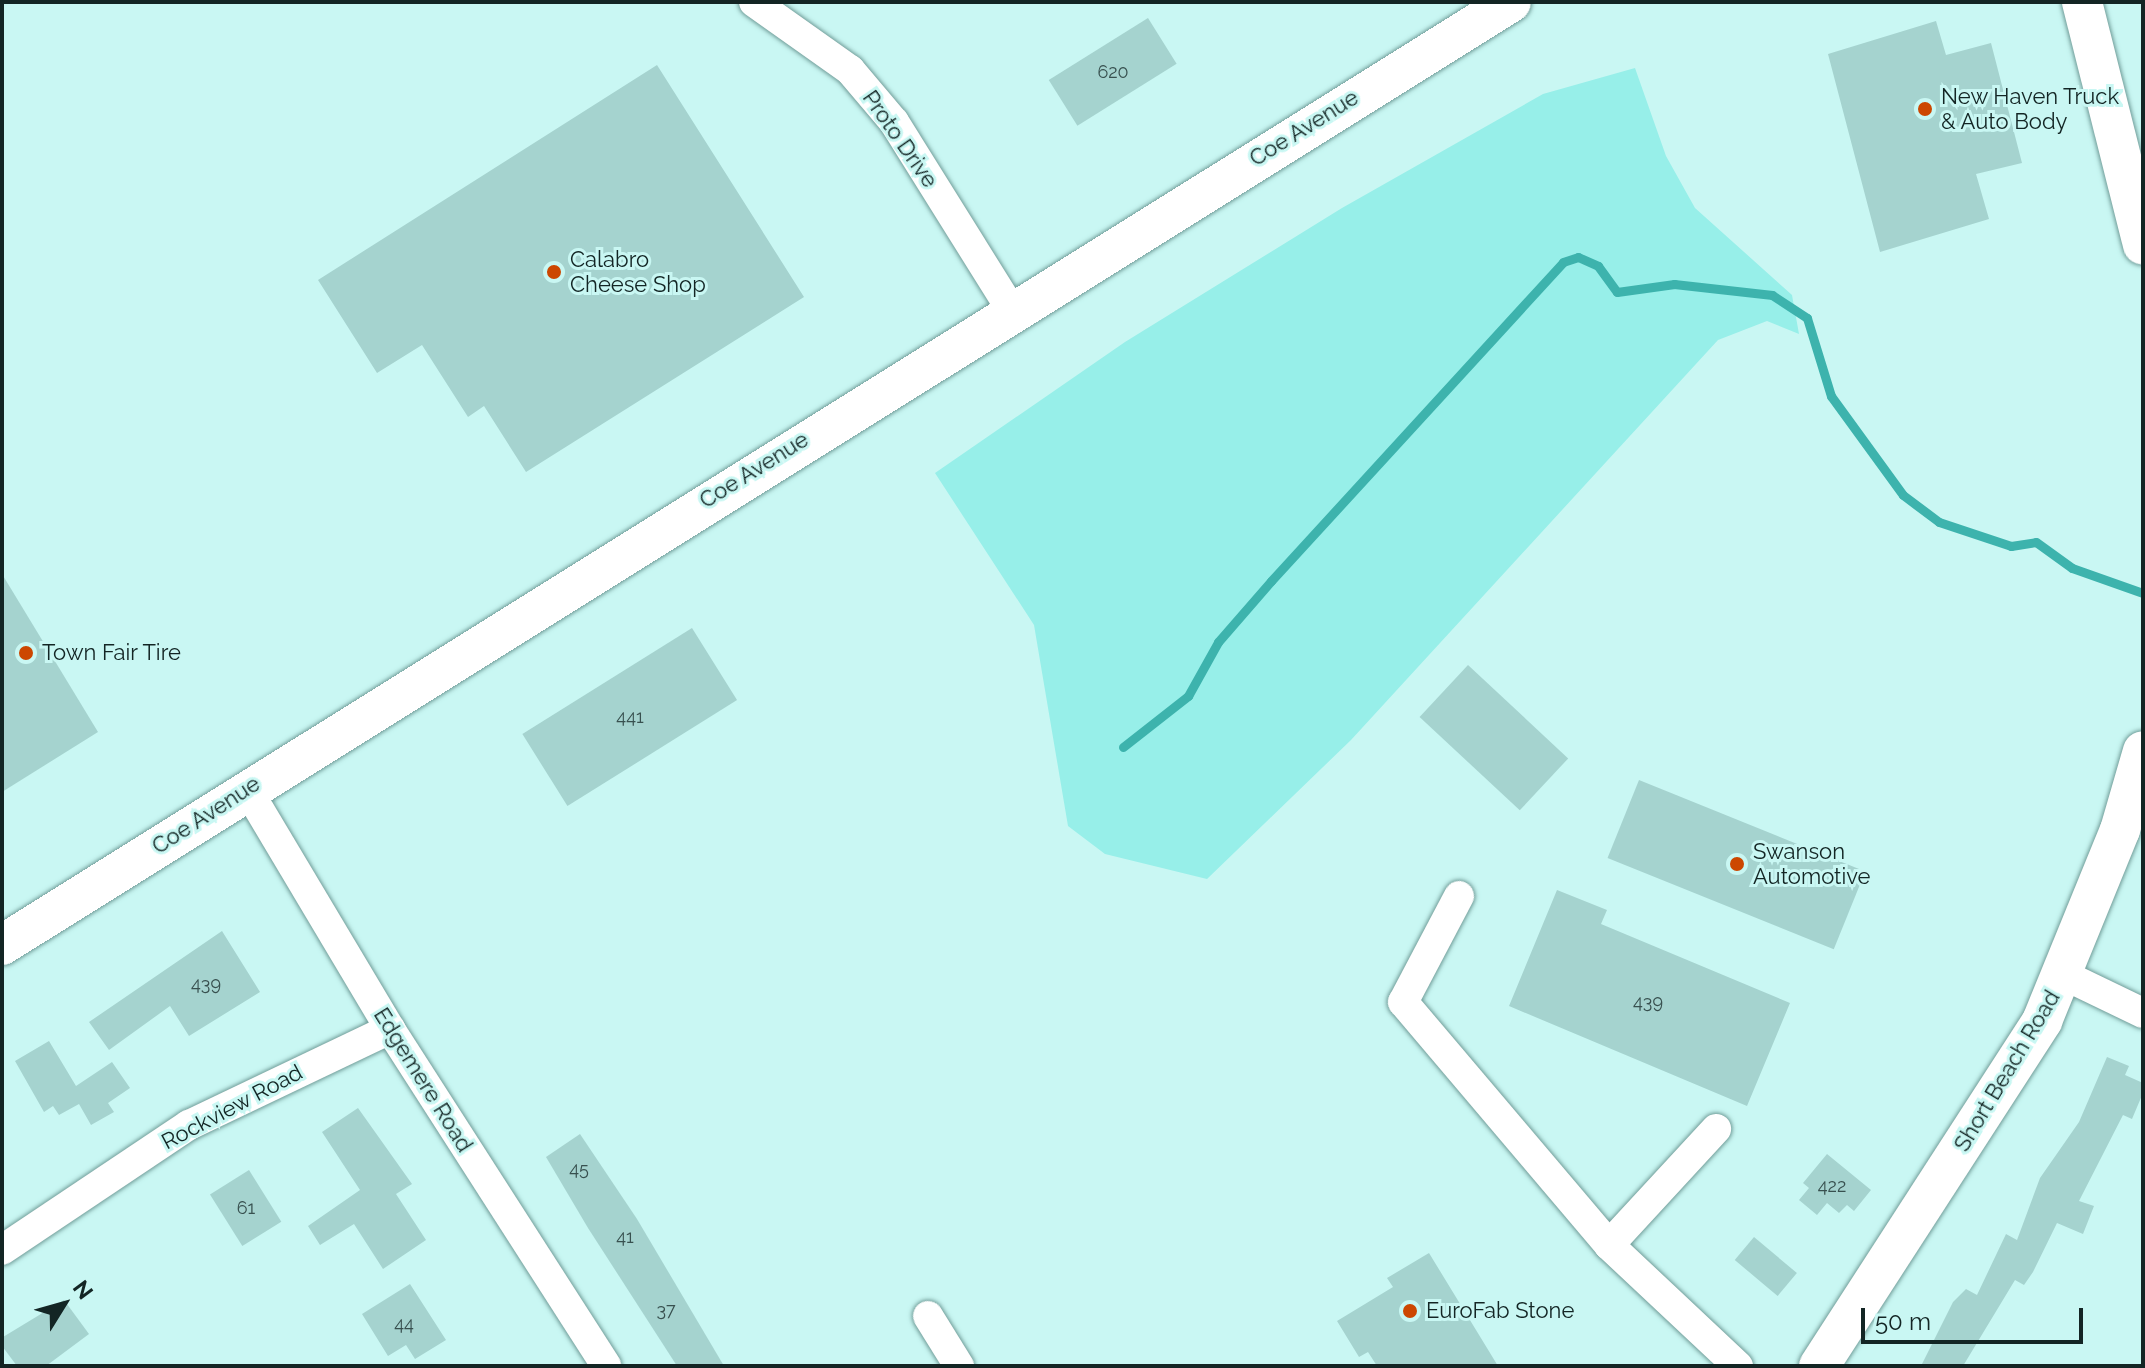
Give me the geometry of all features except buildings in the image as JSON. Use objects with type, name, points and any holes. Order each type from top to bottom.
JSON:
[{"type":"main road","name":"Coe Avenue","points":[[2,945],[1011,309],[1511,2]]},
{"type":"main road","points":[[2082,2],[2143,244]]},
{"type":"main road","name":"Short Beach Road","points":[[1819,1366],[2019,1059],[2064,975],[2143,751]]},
{"type":"street","name":"Proto Drive","points":[[754,2],[807,34],[859,80],[894,122],[1011,309]]},
{"type":"street","name":"Edgemere Road","points":[[247,789],[390,1029],[606,1366]]},
{"type":"street","points":[[1459,896],[1403,1002],[1609,1245],[1738,1366]]},
{"type":"street","points":[[2064,975],[2143,1013]]},
{"type":"street","name":"Rockview Road","points":[[2,1250],[189,1125],[390,1029]]},
{"type":"street","points":[[1609,1245],[1716,1129]]},
{"type":"street","points":[[928,1316],[959,1366]]},
{"type":"shaded area","points":[[1635,68],[1666,156],[1695,208],[1792,295],[1799,334],[1767,321],[1718,340],[1351,740],[1207,879],[1105,854],[1068,826],[1034,625],[935,473],[1125,342],[1342,208],[1543,94]]},
{"type":"waterway","points":[[1123,747],[1188,696],[1218,642],[1271,581],[1563,262],[1578,257],[1598,266],[1617,292],[1674,284],[1772,295],[1807,318],[1831,396],[1903,495],[1939,522],[2011,546],[2036,542],[2072,568],[2143,593]]},
{"type":"place","name":"New Haven Truck & Auto Body","points":[[1925,109]]},
{"type":"place","name":"Calabro Cheese Shop","points":[[554,272]]},
{"type":"place","name":"Town Fair Tire","points":[[26,653]]},
{"type":"place","name":"Swanson Automotive","points":[[1737,864]]},
{"type":"place","name":"EuroFab Stone","points":[[1410,1311]]}]
